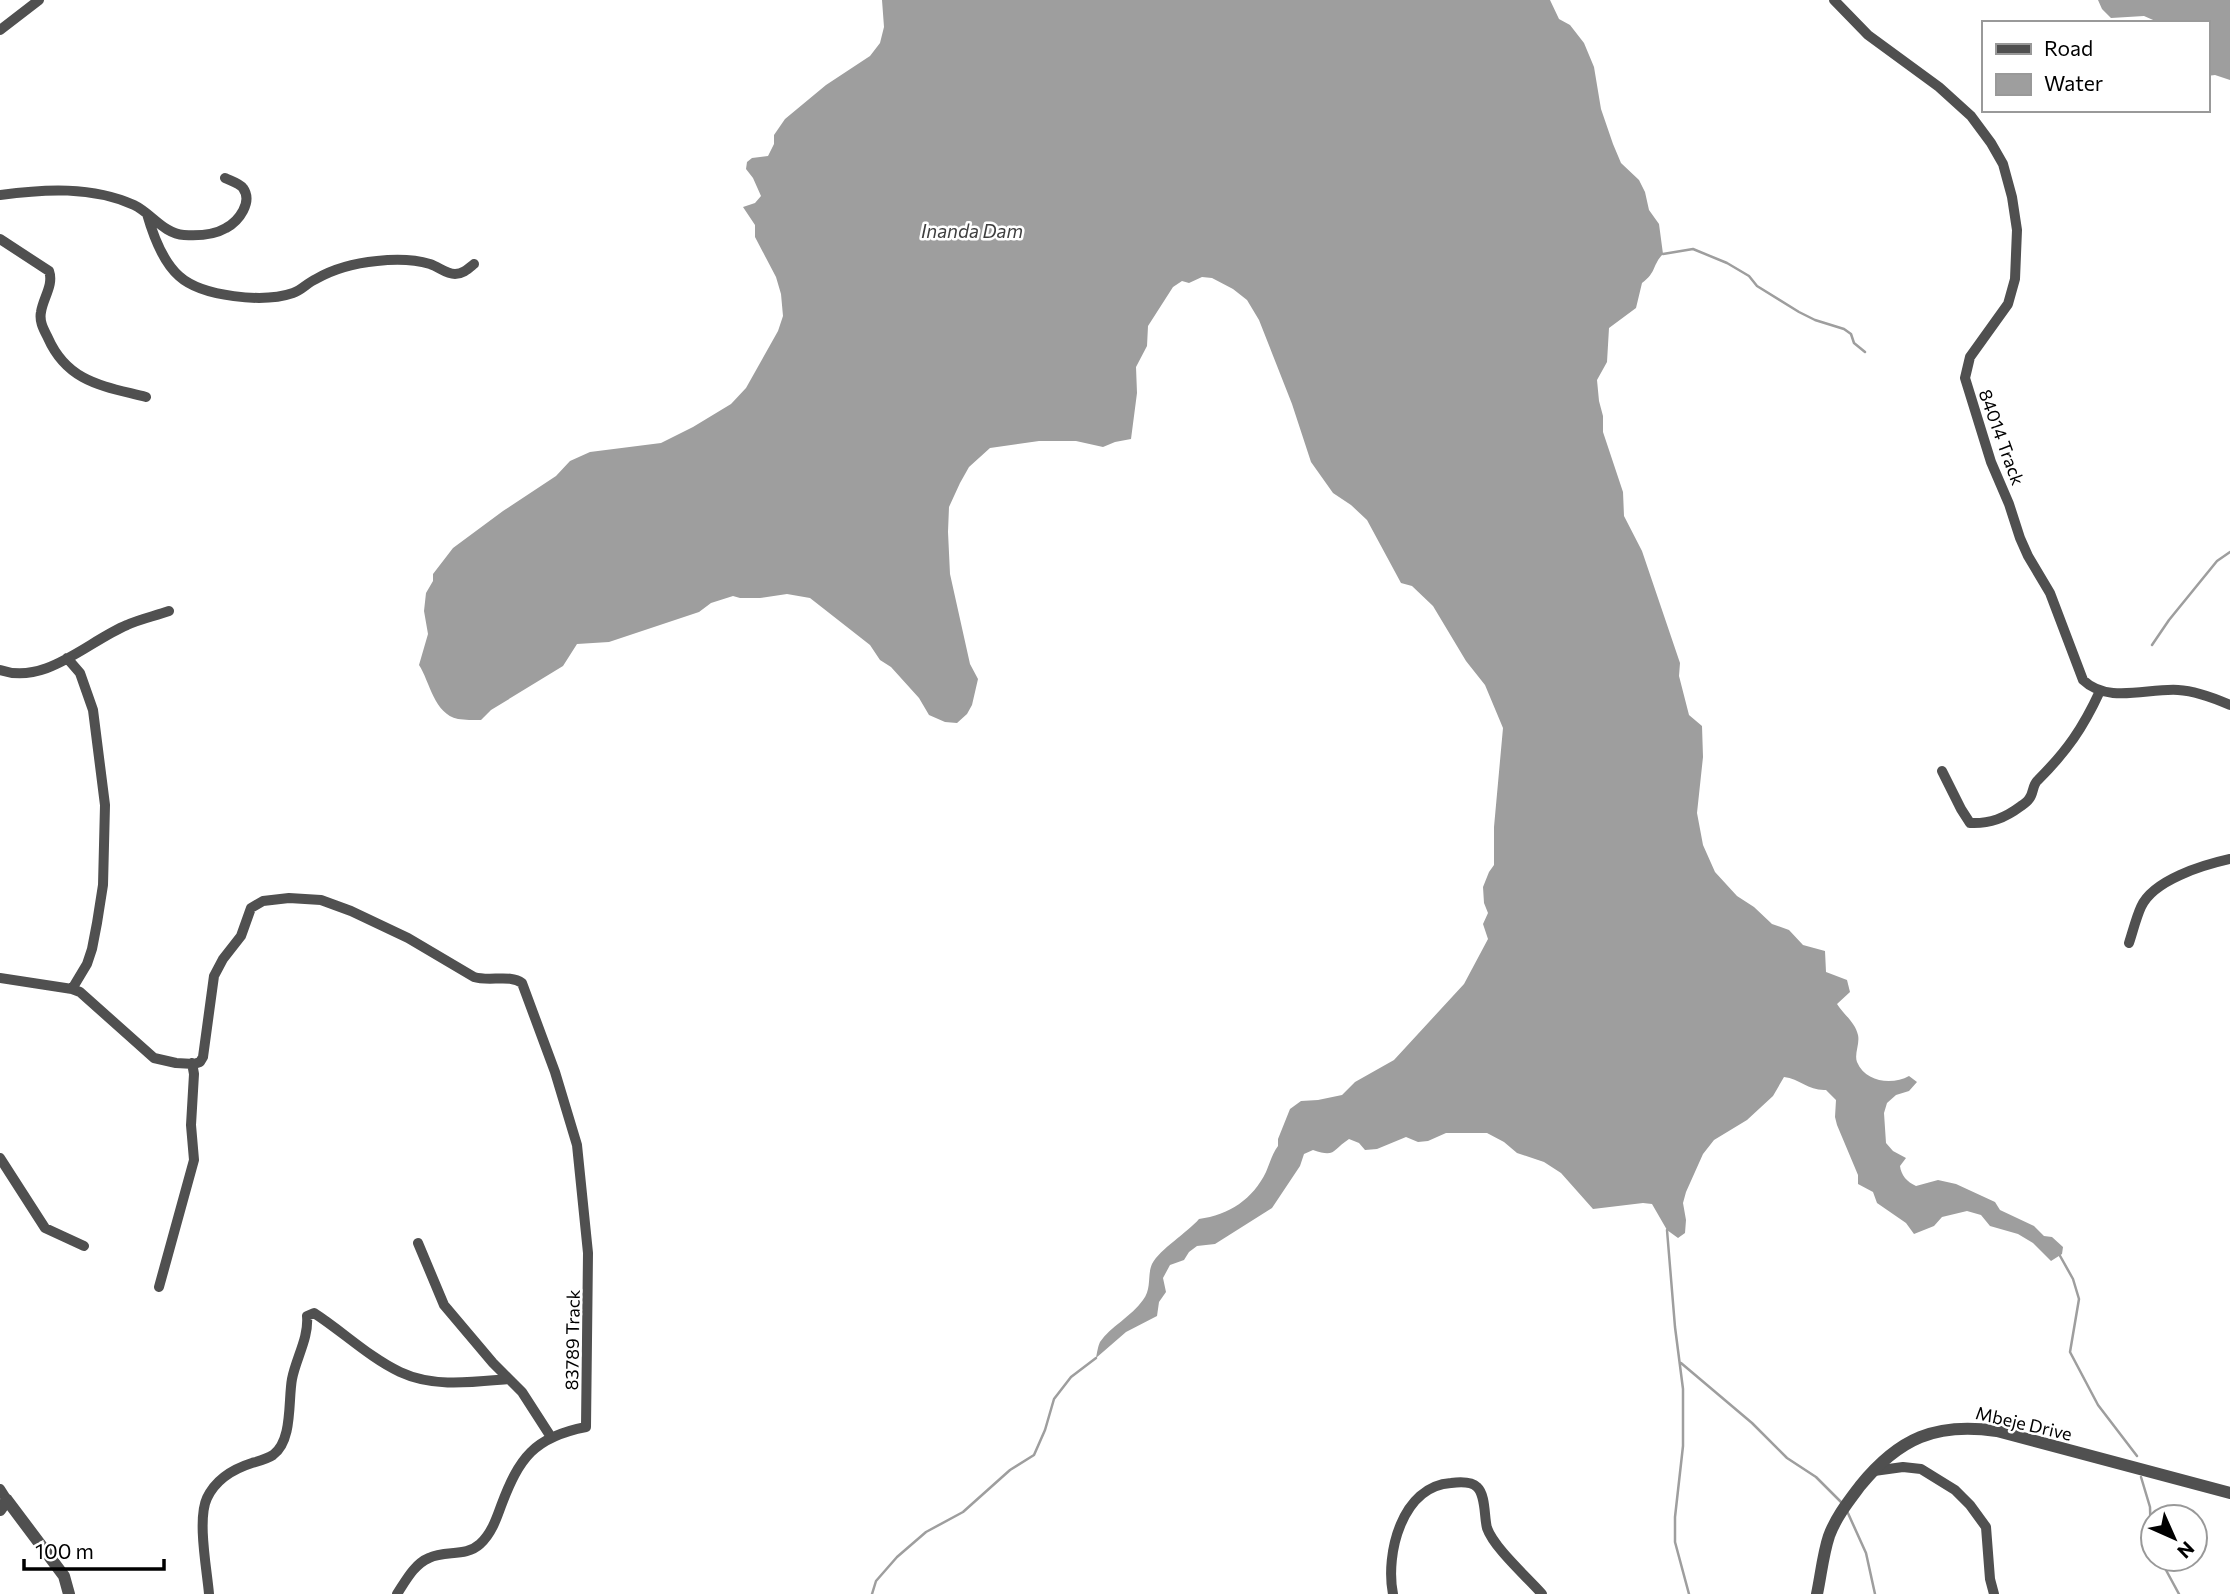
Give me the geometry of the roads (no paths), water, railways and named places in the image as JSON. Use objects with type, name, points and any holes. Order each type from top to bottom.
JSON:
[{"type":"street","points":[[0,30],[39,0]]},
{"type":"street","name":"84014 Track","points":[[1834,0],[1868,35],[1939,87],[1970,116],[1992,143],[2003,164],[2017,230],[2015,279],[2008,303],[1970,357],[1965,377],[1991,462],[2009,504],[2024,550],[2050,593],[2083,680],[2100,691]]},
{"type":"street","points":[[0,195],[75,191],[124,201],[137,206],[176,234],[196,235],[225,229],[240,216],[247,199],[241,185],[225,178]]},
{"type":"street","points":[[148,214],[158,244],[180,277],[192,285],[225,294],[264,298],[291,294],[301,290],[314,279],[354,263],[415,260],[434,265],[450,274],[459,274],[474,264]]},
{"type":"street","points":[[0,239],[49,271],[50,283],[41,322],[51,345],[65,363],[83,379],[146,397]]},
{"type":"street","points":[[0,670],[23,674],[48,667],[126,625],[169,611]]},
{"type":"street","points":[[67,658],[80,673],[93,710],[105,805],[103,886],[97,923],[87,964],[72,989]]},
{"type":"street","points":[[1942,771],[1970,823],[1983,823],[2006,817],[2029,800],[2035,783],[2049,770],[2087,721],[2100,691],[2112,693],[2180,690],[2230,705]]},
{"type":"street","points":[[2129,943],[2141,906],[2151,892],[2190,871],[2230,859]]},
{"type":"street","name":"83789 Track","points":[[192,1063],[200,1062],[203,1057],[210,995],[217,968],[241,936],[251,908],[263,901],[303,898],[328,902],[408,938],[474,977],[517,979],[526,990],[577,1145],[588,1253],[586,1427],[551,1437],[531,1450],[522,1460],[496,1521],[484,1541],[476,1548],[464,1552],[428,1558],[415,1569],[397,1594]]},
{"type":"street","points":[[0,978],[80,992],[155,1058],[176,1063],[192,1063],[194,1074],[191,1125],[194,1160],[159,1287]]},
{"type":"street","points":[[0,1158],[45,1228],[84,1246]]},
{"type":"street","points":[[418,1243],[444,1305],[526,1398],[551,1437]]},
{"type":"street","points":[[209,1594],[203,1530],[206,1500],[222,1478],[274,1455],[283,1441],[289,1419],[292,1376],[300,1354],[307,1316],[314,1313],[383,1362],[413,1377],[433,1382],[509,1379]]},
{"type":"street","name":"Mbeje Drive","points":[[1817,1594],[1825,1550],[1833,1526],[1845,1506],[1874,1471],[1897,1449],[1938,1430],[1964,1427],[1997,1431],[2230,1493]]},
{"type":"street","points":[[1874,1471],[1903,1467],[1921,1469],[1955,1490],[1970,1505],[1986,1527],[1990,1579],[1994,1594]]},
{"type":"street","points":[[1392,1594],[1391,1574],[1396,1539],[1408,1511],[1415,1501],[1434,1487],[1462,1482],[1473,1484],[1479,1489],[1487,1527],[1494,1542],[1542,1594]]},
{"type":"street","points":[[2,1500],[64,1576],[69,1594]]},
{"type":"water","name":"Inanda Dam","points":[[882,0],[1550,0],[1559,19],[1570,25],[1584,43],[1594,67],[1601,109],[1613,144],[1621,163],[1639,180],[1649,210],[1659,224],[1663,254],[1642,283],[1636,308],[1609,328],[1607,362],[1597,380],[1603,432],[1623,492],[1624,516],[1642,551],[1680,663],[1679,676],[1689,715],[1702,726],[1703,757],[1697,813],[1703,845],[1715,872],[1737,896],[1772,924],[1789,930],[1803,945],[1825,951],[1826,972],[1847,980],[1850,992],[1837,1004],[1857,1030],[1856,1059],[1861,1069],[1880,1080],[1895,1081],[1909,1076],[1917,1082],[1909,1091],[1896,1095],[1887,1103],[1884,1113],[1886,1143],[1893,1151],[1906,1158],[1900,1166],[1905,1178],[1916,1186],[1938,1180],[1956,1184],[1995,1202],[2000,1210],[2034,1226],[2044,1236],[2052,1237],[2063,1247],[2062,1254],[2051,1261],[2033,1243],[2018,1234],[1990,1226],[1981,1215],[1967,1211],[1942,1217],[1934,1226],[1914,1234],[1906,1223],[1877,1203],[1873,1192],[1858,1184],[1858,1175],[1837,1125],[1836,1100],[1826,1090],[1815,1089],[1784,1077],[1773,1096],[1747,1120],[1714,1140],[1703,1154],[1686,1192],[1683,1203],[1685,1233],[1678,1238],[1667,1230],[1652,1204],[1593,1209],[1561,1173],[1544,1162],[1517,1153],[1487,1133],[1446,1133],[1428,1141],[1418,1142],[1406,1137],[1377,1149],[1365,1150],[1359,1143],[1349,1139],[1330,1153],[1313,1150],[1304,1154],[1300,1166],[1272,1208],[1215,1244],[1197,1246],[1184,1260],[1170,1265],[1163,1278],[1166,1292],[1159,1302],[1157,1316],[1126,1332],[1096,1358],[1099,1344],[1104,1337],[1146,1296],[1152,1264],[1161,1253],[1199,1219],[1220,1214],[1239,1204],[1261,1182],[1278,1146],[1278,1139],[1290,1109],[1301,1101],[1342,1095],[1355,1082],[1394,1060],[1464,984],[1488,939],[1483,924],[1488,913],[1483,887],[1494,865],[1494,827],[1503,728],[1485,685],[1466,661],[1433,606],[1412,586],[1401,583],[1367,520],[1333,493],[1311,462],[1292,404],[1259,320],[1247,300],[1212,278],[1202,277],[1189,283],[1182,281],[1173,287],[1148,326],[1147,346],[1136,367],[1137,393],[1131,439],[1103,447],[1076,441],[1039,441],[990,448],[969,467],[949,507],[948,532],[950,574],[970,664],[978,679],[972,705],[957,723],[945,722],[929,715],[919,698],[891,667],[880,660],[870,645],[810,598],[787,594],[760,598],[733,596],[711,603],[699,612],[609,642],[577,644],[563,666],[491,710],[481,720],[458,719],[443,711],[419,665],[428,634],[424,611],[426,593],[433,581],[433,574],[453,548],[556,476],[570,461],[590,452],[661,443],[731,404],[746,388],[778,331],[783,316],[776,277],[755,237],[755,225],[743,207],[755,203],[761,196],[746,169],[747,162],[752,158],[768,156],[774,144],[774,135],[785,119],[826,85],[870,56],[880,43],[884,27]]},
{"type":"water","points":[[2098,0],[2230,0],[2230,80],[2209,76],[2209,21],[2155,21],[2144,16],[2111,18]]},
{"type":"waterway","points":[[1663,254],[1693,249],[1727,263],[1749,276],[1757,286],[1799,312],[1844,329],[1865,352]]},
{"type":"waterway","points":[[2152,645],[2217,561],[2230,552]]},
{"type":"waterway","points":[[1667,1230],[1683,1389],[1683,1446],[1675,1542],[1689,1594]]},
{"type":"waterway","points":[[2059,1254],[2073,1279],[2079,1299],[2070,1352],[2098,1405],[2137,1456]]},
{"type":"waterway","points":[[872,1594],[876,1581],[897,1557],[926,1532],[963,1512],[1010,1470],[1034,1455],[1054,1399],[1071,1377],[1096,1358]]},
{"type":"waterway","points":[[1681,1363],[1752,1423],[1787,1458],[1816,1477],[1842,1503]]},
{"type":"waterway","points":[[2141,1477],[2149,1503]]},
{"type":"waterway","points":[[1847,1511],[1866,1553],[1875,1594]]},
{"type":"waterway","points":[[2168,1573],[2179,1594]]}]
